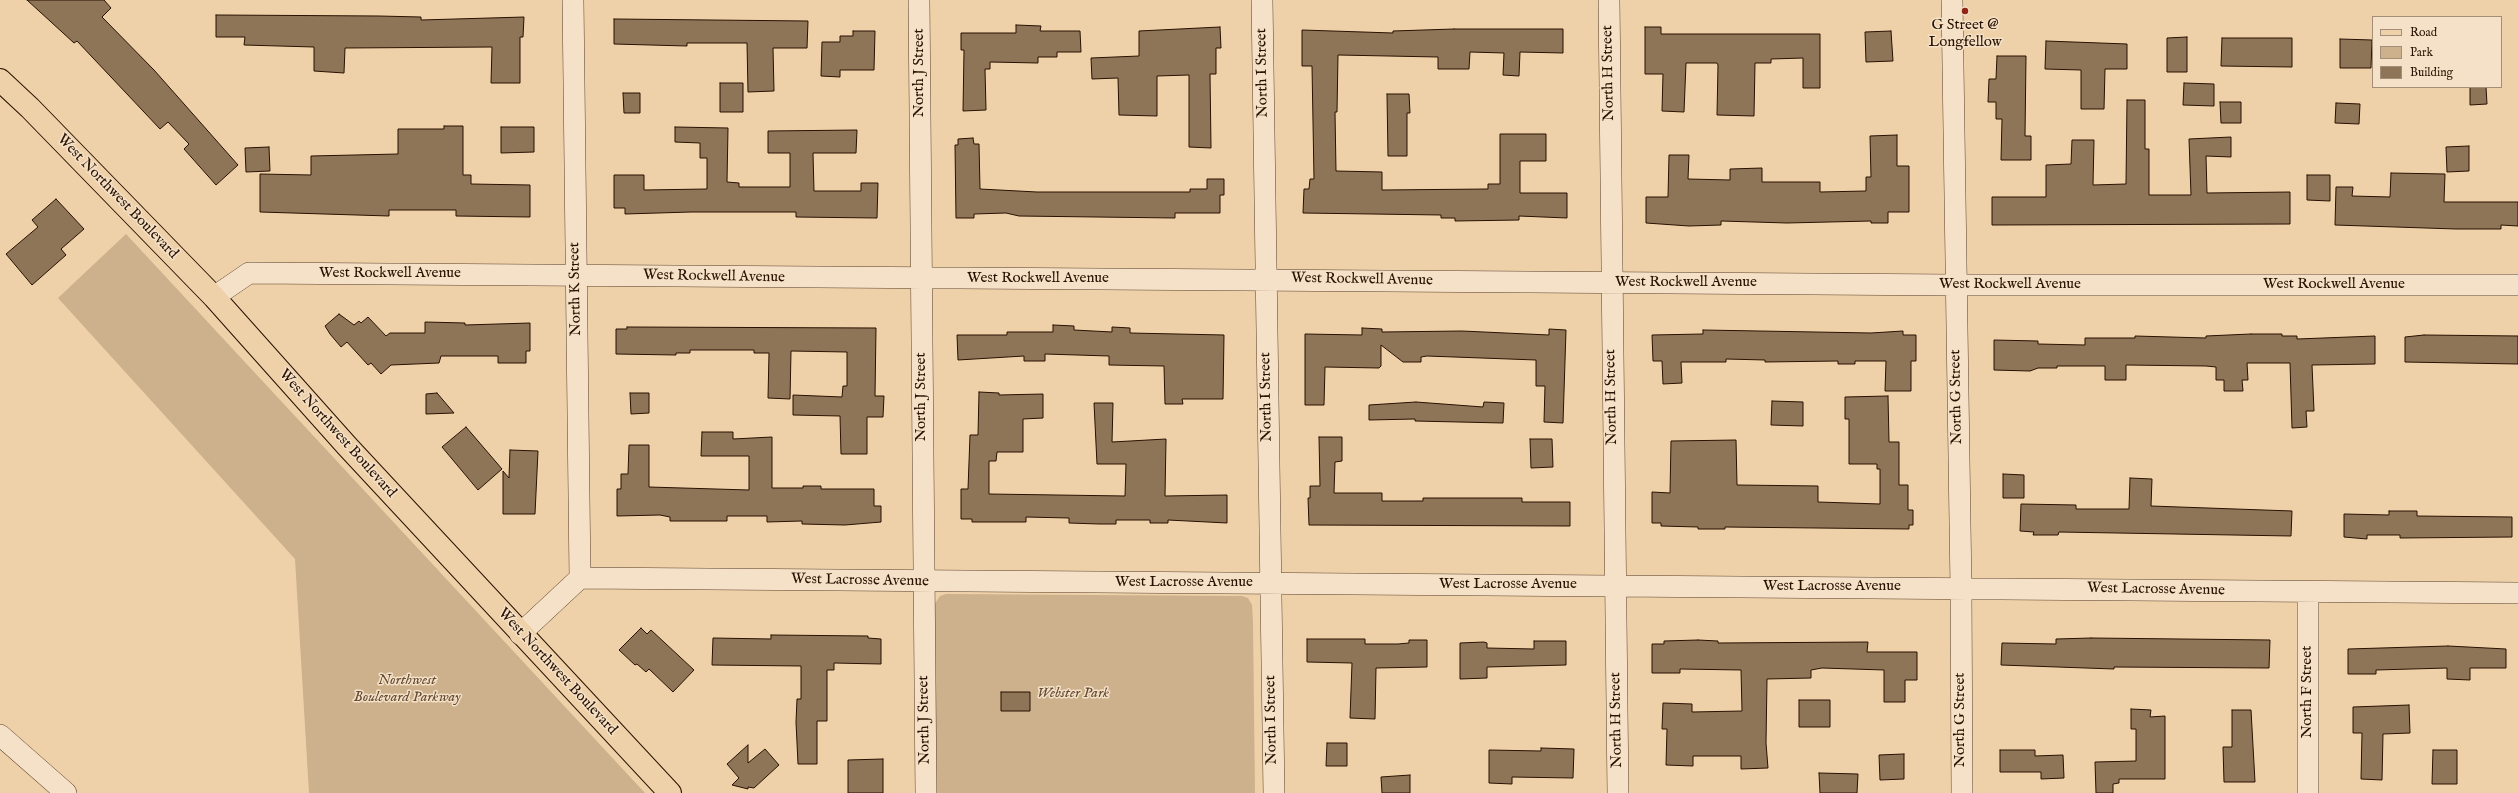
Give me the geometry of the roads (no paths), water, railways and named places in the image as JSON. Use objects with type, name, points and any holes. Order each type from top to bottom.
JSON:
[{"type":"main road","name":"West Northwest Boulevard","points":[[0,80],[30,108],[214,298],[347,446],[520,634],[670,793]]},
{"type":"street","name":"North K Street","points":[[573,0],[580,578]]},
{"type":"street","name":"North J Street","points":[[919,0],[926,793]]},
{"type":"street","name":"North I Street","points":[[1262,0],[1274,793]]},
{"type":"street","name":"North H Street","points":[[1608,0],[1614,586],[1618,793]]},
{"type":"street","name":"North G Street","points":[[1952,0],[1955,285],[1961,588],[1962,793]]},
{"type":"street","name":"West Rockwell Avenue","points":[[214,298],[249,273],[921,279],[1266,279],[1955,285],[2518,285]]},
{"type":"street","name":"West Lacrosse Avenue","points":[[580,578],[923,582],[2518,593]]},
{"type":"street","points":[[520,634],[580,578]]},
{"type":"street","name":"North F Street","points":[[2308,592],[2308,793]]},
{"type":"street","points":[[0,735],[66,793]]},
{"type":"place","name":"G Street @ Longfellow","points":[[1965,11]]},
{"type":"park label","name":"Northwest Boulevard Parkway","points":[[407,690]]},
{"type":"park label","name":"Webster Park","points":[[1073,694]]}]
